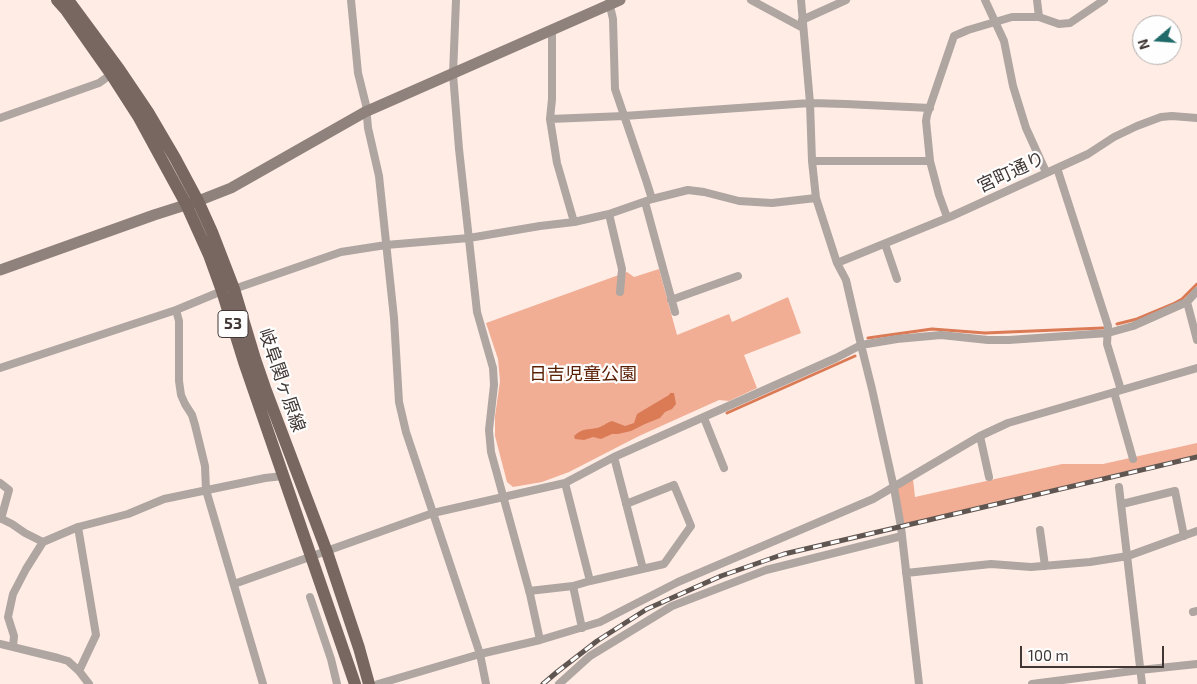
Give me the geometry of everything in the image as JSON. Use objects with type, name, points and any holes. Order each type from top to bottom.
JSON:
[{"type":"main road","name":"岐阜関ヶ原線","points":[[57,0],[148,112],[175,158],[192,203],[212,232],[228,290],[244,362],[353,680]]},
{"type":"main road","name":"岐阜関ヶ原線","points":[[68,0],[115,72]]},
{"type":"main road","name":"岐阜関ヶ原線","points":[[228,290],[326,552],[359,648],[369,684]]},
{"type":"street","points":[[351,0],[358,73],[379,176],[394,318],[399,402],[406,432],[480,654],[486,684]]},
{"type":"street","points":[[456,0],[453,74],[476,312],[493,368],[494,385],[490,430],[491,452],[529,591],[540,640]]},
{"type":"street","points":[[751,0],[803,24]]},
{"type":"street","points":[[801,0],[816,198],[837,263],[846,280],[894,488],[902,536],[919,684]]},
{"type":"street","points":[[803,24],[846,0]]},
{"type":"street","points":[[985,0],[1004,41],[1013,86],[1026,128],[1046,172]]},
{"type":"street","points":[[1037,0],[1039,17]]},
{"type":"street","points":[[947,218],[930,161],[926,121],[954,36],[1012,17],[1039,17],[1059,24],[1070,23],[1093,3],[1104,0]]},
{"type":"street","points":[[0,270],[231,188],[366,112],[552,30],[612,1],[615,90],[646,180],[648,201],[675,312]]},
{"type":"street","points":[[552,30],[552,98],[550,119],[556,163],[574,222]]},
{"type":"street","points":[[0,118],[99,83],[115,72]]},
{"type":"street","points":[[550,119],[624,116],[810,103],[930,108]]},
{"type":"street","name":"宮町通り","points":[[837,263],[947,218],[1088,154],[1114,137],[1137,126],[1161,117],[1197,118]]},
{"type":"street","points":[[812,160],[930,161]]},
{"type":"street","points":[[1057,168],[1108,326],[1107,344],[1133,459]]},
{"type":"street","points":[[0,368],[176,310],[228,290],[341,252],[386,245],[469,238],[574,222],[609,214],[688,190],[739,201],[772,204],[816,198]]},
{"type":"street","points":[[609,214],[622,270],[620,292]]},
{"type":"street","points":[[885,244],[897,279]]},
{"type":"street","points":[[671,300],[738,276]]},
{"type":"street","points":[[234,584],[433,514],[565,483],[614,457],[704,418],[861,345],[896,339],[941,335],[988,340],[1009,340],[1108,333],[1133,326],[1186,302],[1197,291]]},
{"type":"street","points":[[1186,302],[1197,340]]},
{"type":"street","points":[[176,310],[179,321],[179,381],[181,395],[192,415],[195,425],[205,466],[206,490],[263,684]]},
{"type":"street","points":[[378,684],[600,622],[678,582],[865,503],[894,488],[980,436],[1008,423],[1197,368]]},
{"type":"street","points":[[704,418],[724,468]]},
{"type":"street","points":[[980,436],[989,477]]},
{"type":"street","points":[[614,457],[643,569]]},
{"type":"street","points":[[13,647],[14,636],[8,617],[13,594],[43,542],[78,527],[128,514],[164,499],[283,476]]},
{"type":"street","points":[[0,482],[9,490],[1,518],[43,542]]},
{"type":"street","points":[[565,483],[590,581]]},
{"type":"street","points":[[529,591],[573,586],[664,564],[692,526],[674,485],[626,504]]},
{"type":"street","points":[[1119,486],[1142,684]]},
{"type":"street","points":[[1122,504],[1176,491],[1184,536]]},
{"type":"street","points":[[78,527],[96,635],[79,671]]},
{"type":"street","points":[[1040,530],[1045,566]]},
{"type":"street","points":[[906,573],[991,564],[1031,567],[1090,562],[1128,556],[1197,531]]},
{"type":"street","points":[[559,684],[590,656],[672,606],[766,570],[902,536]]},
{"type":"street","points":[[573,586],[582,628]]},
{"type":"street","points":[[310,597],[331,659],[337,684]]},
{"type":"street","points":[[0,644],[68,661],[89,684]]},
{"type":"street","points":[[1032,684],[1197,664]]},
{"type":"green space","name":"日吉児童公園","points":[[659,269],[677,335],[729,314],[732,322],[788,297],[801,333],[744,355],[757,388],[729,401],[719,400],[639,436],[569,472],[542,482],[513,487],[507,482],[495,436],[495,416],[500,381],[498,359],[486,323],[627,272],[634,277]]},
{"type":"green space","points":[[1197,443],[1197,455],[903,525],[897,488],[913,479],[915,497],[1062,464],[1103,464]]},
{"type":"shaded area","points":[[670,393],[674,393],[676,404],[660,418],[631,431],[612,434],[601,439],[593,437],[584,440],[575,439],[574,436],[580,432],[612,421],[625,426],[634,423],[637,414]]},
{"type":"waterway","points":[[1117,324],[1137,319],[1173,304],[1182,299],[1197,284]]},
{"type":"waterway","points":[[868,338],[932,329],[985,333],[1103,328]]},
{"type":"waterway","points":[[727,413],[855,356]]},
{"type":"railway","points":[[543,684],[597,641],[647,609],[721,576],[784,554],[1197,457]]}]
